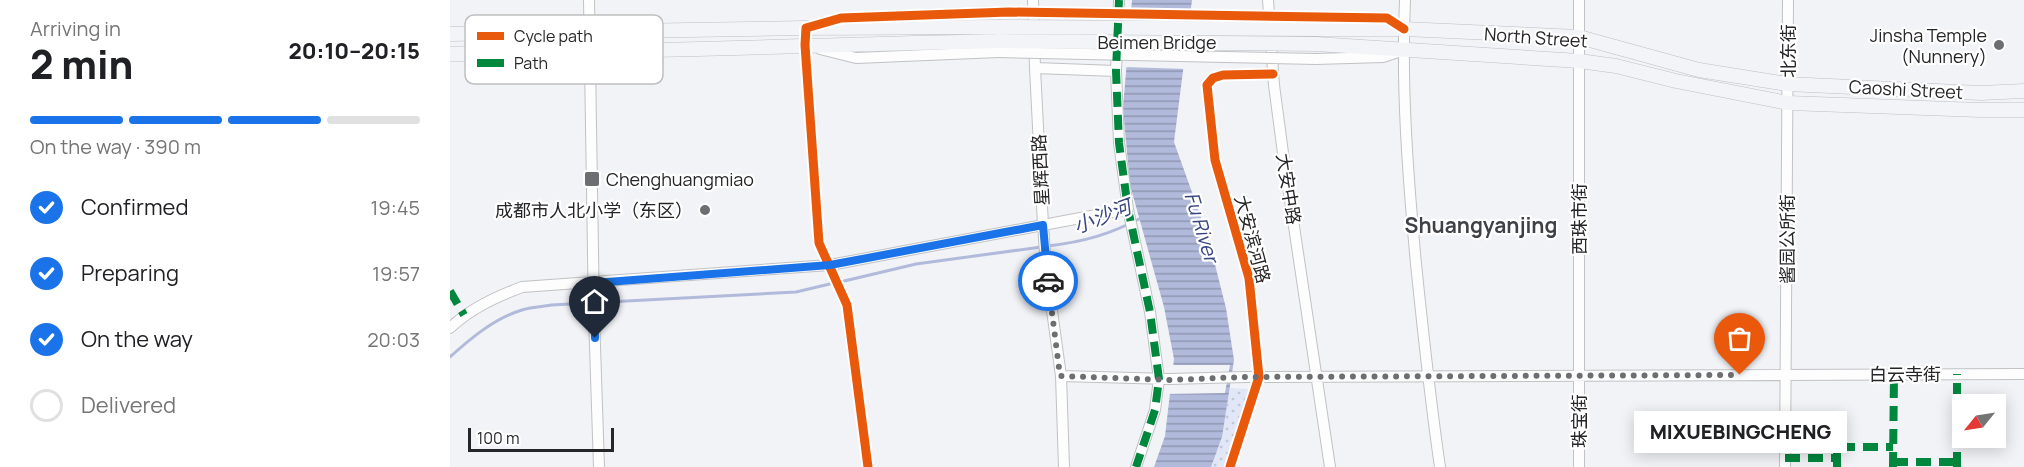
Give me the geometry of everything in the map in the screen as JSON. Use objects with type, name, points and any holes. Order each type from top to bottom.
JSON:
[{"type":"main road","name":"North Street","points":[[1315,23],[1404,30],[1579,37],[1699,70],[1787,84]]},
{"type":"main road","name":"Beimen Bridge","points":[[998,40],[1315,23]]},
{"type":"main road","points":[[663,31],[806,28],[998,40]]},
{"type":"main road","points":[[450,34],[465,34]]},
{"type":"main road","points":[[663,50],[998,40]]},
{"type":"main road","name":"Beimen Bridge","points":[[998,40],[1316,44]]},
{"type":"main road","name":"North Street","points":[[1316,44],[1579,61],[1616,66],[1788,103]]},
{"type":"main road","points":[[450,54],[465,54]]},
{"type":"main road","name":"Caoshi Street","points":[[1787,84],[1981,93],[2024,92]]},
{"type":"main road","name":"Caoshi Street","points":[[1788,103],[1980,111],[2024,110]]},
{"type":"street","name":"星辉西路","points":[[1034,0],[1035,68],[1046,267],[1060,376],[1061,467]]},
{"type":"street","points":[[1119,0],[1116,71],[1119,143],[1129,212],[1164,379],[1136,467]]},
{"type":"street","name":"大安中路","points":[[1268,0],[1282,153],[1330,467]]},
{"type":"street","points":[[1405,0],[1407,171],[1427,377],[1440,467]]},
{"type":"street","name":"西珠市街","points":[[1579,0],[1579,376]]},
{"type":"street","name":"北东街","points":[[1788,0],[1788,103]]},
{"type":"street","points":[[868,467],[847,305],[819,243],[805,45],[806,28],[841,18],[999,12],[1315,23]]},
{"type":"street","points":[[998,40],[1316,59],[1383,57],[1404,49]]},
{"type":"street","points":[[1035,68],[1116,71]]},
{"type":"street","name":"大安滨河路","points":[[1230,467],[1258,377],[1249,278],[1215,160],[1207,85],[1213,78],[1223,75],[1273,74]]},
{"type":"street","points":[[591,84],[599,467]]},
{"type":"street","name":"酱园公所街","points":[[1785,467],[1788,103]]},
{"type":"street","points":[[450,327],[461,317],[490,299],[522,287],[594,287],[832,269],[1129,212]]},
{"type":"street","name":"白云寺街","points":[[1060,376],[1164,379],[2024,374]]},
{"type":"street","name":"珠宝街","points":[[1579,376],[1579,467]]},
{"type":"shaded area","points":[[1229,388],[1250,389],[1226,467],[1211,467],[1222,437]]},
{"type":"water","name":"Fu River","points":[[1132,0],[1192,0],[1174,142],[1208,237],[1226,308],[1234,360],[1222,437],[1211,467],[1154,467],[1165,436],[1174,359],[1164,307],[1130,185],[1123,108]]},
{"type":"pier","points":[[1128,11],[1194,13],[1186,69],[1123,67]]},
{"type":"pier","points":[[1170,365],[1230,365],[1225,393],[1167,394]]},
{"type":"waterway","name":"小沙河","points":[[1047,246],[1097,236],[1143,217]]},
{"type":"waterway","name":"小沙河","points":[[840,282],[916,264],[1041,247]]},
{"type":"waterway","name":"小沙河","points":[[450,357],[493,323],[529,308],[796,292],[834,283]]},
{"type":"marked path","points":[[1119,0],[1116,71],[1119,143],[1128,209],[1150,312],[1159,379],[1155,410],[1136,467]]},
{"type":"marked path","points":[[450,291],[464,315]]},
{"type":"marked path","points":[[1893,467],[1894,374]]},
{"type":"marked path","points":[[1957,374],[1957,467]]},
{"type":"marked path","points":[[1837,467],[1837,447],[1893,447]]},
{"type":"marked path","points":[[1785,458],[1837,458]]},
{"type":"marked path","points":[[1893,462],[1957,462]]},
{"type":"cycle path","points":[[868,467],[847,305],[819,243],[805,45],[806,28],[841,18],[1009,12],[1387,18],[1404,29]]},
{"type":"cycle path","points":[[1230,467],[1259,377],[1249,278],[1215,160],[1207,85],[1213,78],[1223,75],[1273,74]]},
{"type":"way so far","points":[[1048,281],[1060,376],[1169,380],[1245,377],[1740,375]]},
{"type":"place","name":"Jinsha Temple (Nunnery)","points":[[1999,45]]},
{"type":"place","name":"Chenghuangmiao","points":[[592,179]]},
{"type":"place","name":"成都市人北小学（东区）","points":[[705,210]]},
{"type":"place","name":"MIXUEBINGCHENG","points":[[1740,375]]},
{"type":"district","name":"Shuangyanjing","points":[[1481,225]]},
{"type":"route","points":[[595,338],[594,283],[830,265],[1043,225],[1048,281]]}]
